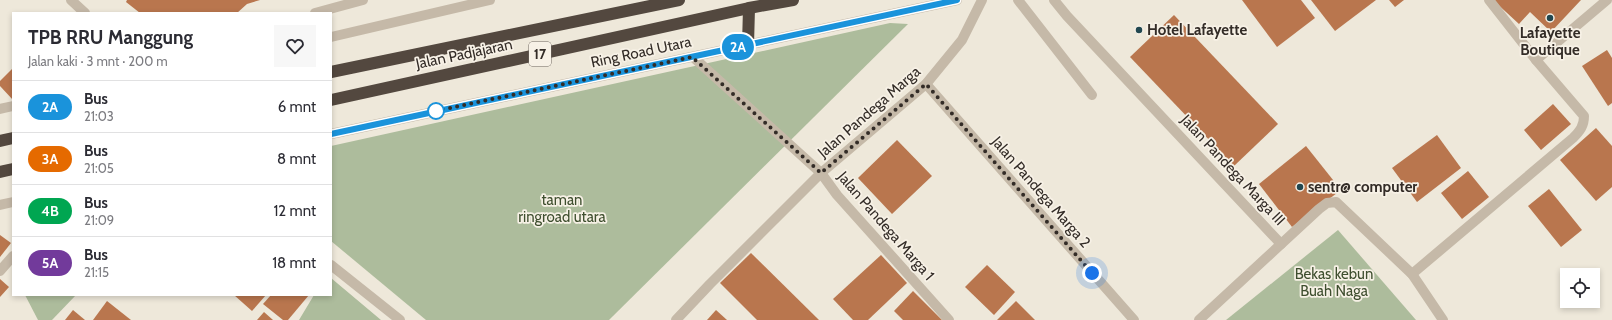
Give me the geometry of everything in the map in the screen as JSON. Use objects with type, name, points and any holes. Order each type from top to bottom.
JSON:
[{"type":"highway","name":"Jalan Padjajaran","points":[[332,72],[679,0]]},
{"type":"highway","name":"Jalan Padjajaran","points":[[332,100],[749,8],[793,0]]},
{"type":"highway","points":[[748,45],[749,8]]},
{"type":"highway","points":[[0,141],[12,138]]},
{"type":"highway","points":[[0,172],[12,169]]},
{"type":"street","points":[[71,0],[84,12]]},
{"type":"street","points":[[319,12],[363,0]]},
{"type":"street","points":[[332,38],[490,0]]},
{"type":"street","name":"Ring Road Utara","points":[[332,134],[957,0]]},
{"type":"street","name":"Jalan Pandega Marga","points":[[676,320],[821,173],[926,84],[962,40],[982,0]]},
{"type":"street","points":[[1018,0],[1092,96]]},
{"type":"street","name":"Jalan Pandega Marga III","points":[[1054,0],[1067,16],[1281,244],[1318,209],[1326,203],[1336,202],[1412,274],[1443,320]]},
{"type":"street","points":[[1412,274],[1580,131],[1584,124],[1584,116],[1536,60],[1489,0]]},
{"type":"street","points":[[1536,60],[1607,0]]},
{"type":"street","name":"Jalan Pandega Marga 1","points":[[692,57],[821,173],[837,195],[949,320]]},
{"type":"street","name":"Jalan Pandega Marga 2","points":[[926,84],[1134,320]]},
{"type":"street","points":[[0,109],[12,106]]},
{"type":"street","points":[[0,205],[12,202]]},
{"type":"street","points":[[1199,320],[1281,244]]},
{"type":"street","points":[[0,271],[12,257]]},
{"type":"street","points":[[332,266],[400,320]]},
{"type":"green space","name":"taman ringroad utara","points":[[890,23],[908,24],[609,320],[426,320],[332,242],[332,146]]},
{"type":"green space","name":"Bekas kebun Buah Naga","points":[[1338,230],[1416,320],[1226,320]]},
{"type":"green space","points":[[332,279],[381,320],[299,320],[313,296],[332,296]]},
{"type":"green space","points":[[26,296],[75,296],[52,320],[38,320]]},
{"type":"building","points":[[127,0],[260,0],[247,4],[238,12],[139,12],[126,2]]},
{"type":"building","points":[[1242,0],[1301,0],[1315,18],[1277,47]]},
{"type":"building","points":[[1311,0],[1376,0],[1335,31]]},
{"type":"building","points":[[1389,0],[1404,0],[1395,7]]},
{"type":"building","name":"Lafayette Boutique","points":[[1493,0],[1581,0],[1551,32],[1530,12],[1519,24]]},
{"type":"building","points":[[1174,15],[1278,124],[1234,166],[1130,57]]},
{"type":"building","points":[[1607,50],[1612,58],[1612,103],[1608,106],[1582,66]]},
{"type":"building","points":[[12,69],[12,99],[0,86],[0,81]]},
{"type":"building","points":[[1553,104],[1571,124],[1541,150],[1524,130]]},
{"type":"building","points":[[1596,128],[1612,146],[1612,187],[1596,201],[1560,160]]},
{"type":"building","points":[[1437,135],[1461,168],[1417,202],[1392,168]]},
{"type":"building","points":[[897,140],[932,176],[892,214],[858,178]]},
{"type":"building","name":"sentr@ computer","points":[[1306,146],[1341,190],[1292,227],[1259,184]]},
{"type":"building","points":[[1468,171],[1489,197],[1462,219],[1441,193]]},
{"type":"building","points":[[1549,189],[1582,230],[1561,247],[1528,206]]},
{"type":"building","points":[[0,235],[11,243],[0,257]]},
{"type":"building","points":[[751,253],[819,320],[757,320],[720,283]]},
{"type":"building","points":[[881,255],[907,283],[868,320],[853,320],[833,299]]},
{"type":"building","points":[[987,265],[1015,292],[994,315],[965,287]]},
{"type":"building","points":[[0,279],[9,287],[0,297]]},
{"type":"building","points":[[913,291],[942,320],[903,320],[894,311]]},
{"type":"building","points":[[235,296],[265,296],[252,311]]},
{"type":"building","points":[[270,296],[308,296],[288,320],[283,320],[263,304]]},
{"type":"building","points":[[107,301],[131,320],[93,320]]},
{"type":"building","points":[[1016,301],[1035,320],[997,320]]},
{"type":"building","points":[[73,310],[85,320],[65,320]]},
{"type":"building","points":[[716,310],[727,320],[707,320]]},
{"type":"building","points":[[264,312],[273,320],[257,320]]},
{"type":"bus line","name":"2A","points":[[332,134],[957,0]]},
{"type":"place","name":"Lafayette Boutique","points":[[1550,18]]},
{"type":"place","name":"Hotel Lafayette","points":[[1139,30]]},
{"type":"place","name":"sentr@ computer","points":[[1300,187]]},
{"type":"route","points":[[436,111],[692,57],[821,173],[926,84],[1092,273]]}]
